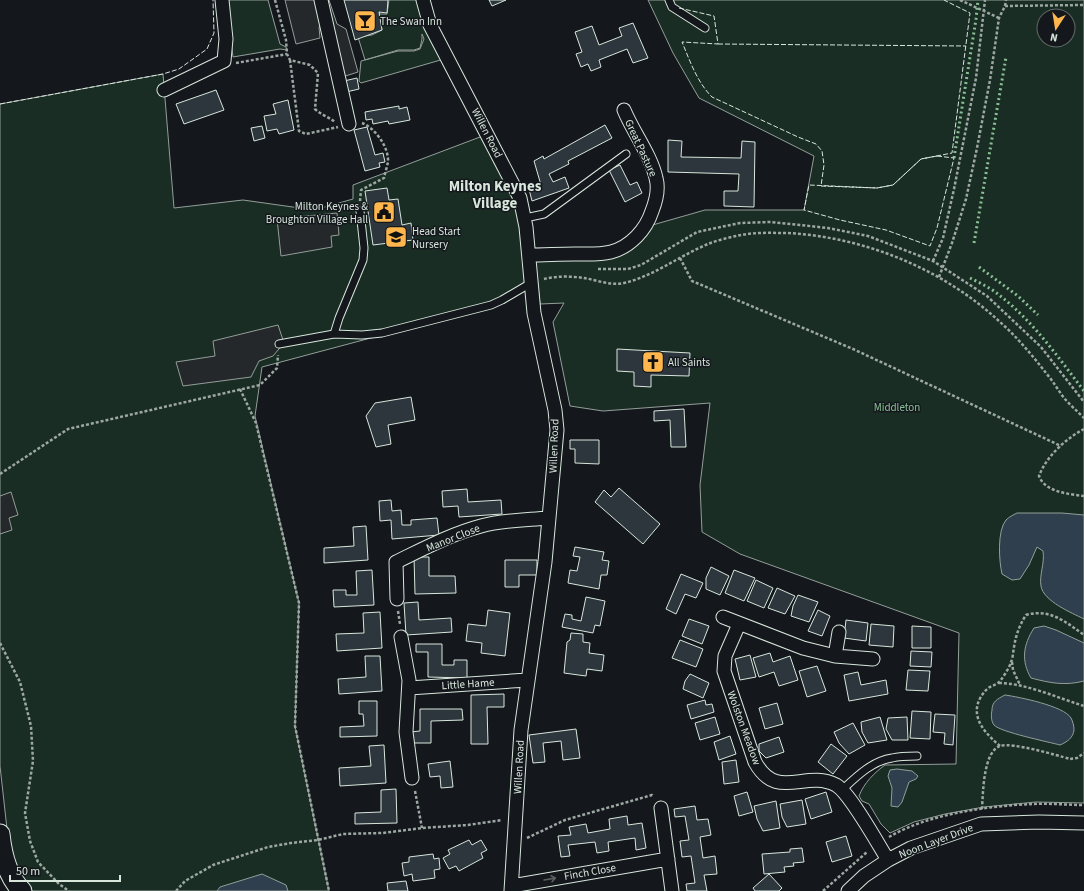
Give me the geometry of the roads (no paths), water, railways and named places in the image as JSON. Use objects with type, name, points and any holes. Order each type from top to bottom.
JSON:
[{"type":"street","points":[[164,90],[224,61],[226,39],[222,0]]},
{"type":"street","points":[[321,0],[345,125]]},
{"type":"street","name":"Willen Road","points":[[423,0],[430,25],[520,198],[525,218],[534,313],[557,425],[545,562],[520,730],[512,888]]},
{"type":"street","name":"Great Pasture","points":[[529,255],[598,254],[610,252],[622,248],[642,231],[650,217],[655,202],[657,191],[656,180],[653,168],[624,110]]},
{"type":"street","name":"Manor Close","points":[[397,598],[396,562],[442,540],[481,526],[501,522],[548,518]]},
{"type":"street","points":[[723,617],[802,648],[835,656],[873,659]]},
{"type":"street","name":"Wolston Meadow","points":[[739,624],[725,656],[724,671],[755,762],[760,772],[767,778],[779,783],[819,780],[837,786],[850,800],[888,860]]},
{"type":"street","points":[[835,656],[839,632]]},
{"type":"street","points":[[401,637],[407,667],[409,688],[406,732],[412,778]]},
{"type":"street","name":"Little Hame","points":[[409,688],[527,680]]},
{"type":"street","points":[[661,808],[668,859],[670,891]]},
{"type":"street","name":"Noon Layer Drive","points":[[848,891],[864,876],[888,860],[911,848],[981,824],[1039,822],[1084,823]]},
{"type":"street","points":[[0,834],[5,862],[17,886],[22,891]]},
{"type":"street","name":"Finch Close","points":[[512,888],[668,859]]},
{"type":"lane","points":[[669,0],[672,6],[705,28]]},
{"type":"lane","points":[[525,218],[544,214],[626,154]]},
{"type":"lane","points":[[334,334],[363,260],[364,248],[360,211]]},
{"type":"lane","points":[[279,344],[334,334],[373,334],[449,317],[491,305],[531,283]]},
{"type":"lane","points":[[842,790],[860,773],[874,764],[891,758],[917,756]]},
{"type":"water","points":[[1017,513],[1062,513],[1084,515],[1084,619],[1059,606],[1047,597],[1043,591],[1041,586],[1041,578],[1043,551],[1037,547],[1029,565],[1020,579],[1012,580],[1002,574],[1000,562],[1001,531],[1006,520]]},
{"type":"water","points":[[1044,626],[1084,643],[1084,681],[1077,683],[1058,683],[1031,678],[1025,659],[1027,641],[1034,628]]},
{"type":"water","points":[[1005,695],[1051,706],[1067,714],[1071,718],[1073,724],[1074,730],[1071,737],[1060,745],[1015,734],[998,728],[992,722],[992,707],[996,701]]},
{"type":"water","points":[[897,769],[912,771],[918,776],[916,779],[909,782],[902,802],[898,807],[891,806],[892,788],[888,776],[890,770]]},
{"type":"water","points":[[262,874],[286,885],[288,891],[217,891],[220,887]]},
{"type":"place","name":"The Swan Inn","points":[[365,21]]},
{"type":"place","name":"Milton Keynes & Broughton Village Hall","points":[[384,212]]},
{"type":"place","name":"Head Start Nursery","points":[[396,237]]},
{"type":"place","name":"All Saints","points":[[653,362]]},
{"type":"district","name":"Milton Keynes Village","points":[[495,194]]},
{"type":"park label","name":"Middleton","points":[[897,407]]}]
